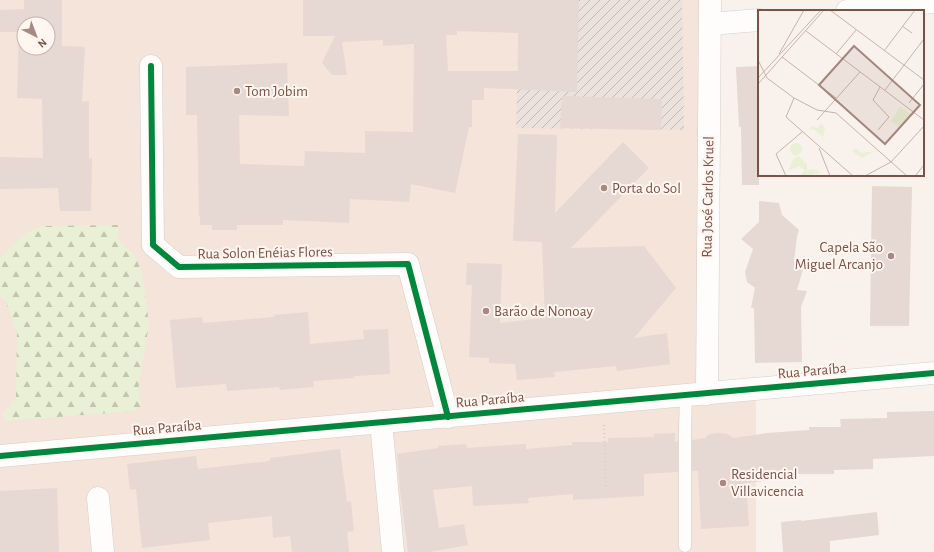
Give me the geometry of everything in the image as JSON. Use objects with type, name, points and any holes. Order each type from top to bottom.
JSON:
[{"type":"street","name":"Rua José Carlos Kruel","points":[[696,394],[710,0]]},
{"type":"street","points":[[857,10],[934,2]]},
{"type":"street","points":[[710,24],[758,20]]},
{"type":"street","name":"Rua Solon Enéias Flores","points":[[151,66],[152,245],[179,267],[408,264],[448,416]]},
{"type":"street","name":"Rua Paraíba","points":[[0,456],[934,373]]},
{"type":"street","points":[[381,422],[393,552]]},
{"type":"street","points":[[98,498],[103,552]]},
{"type":"lane","points":[[685,546],[685,429],[696,394]]},
{"type":"path","points":[[604,424],[606,489]]},
{"type":"shaded area","points":[[0,0],[710,0],[707,393],[755,389],[756,552],[0,552]]},
{"type":"shaded area","points":[[519,0],[682,0],[684,130],[516,128]]},
{"type":"green space","points":[[119,225],[117,238],[135,256],[142,273],[149,324],[138,389],[141,406],[134,411],[6,421],[2,414],[16,397],[17,333],[6,302],[0,296],[0,257],[26,233],[42,226]]},
{"type":"building","points":[[24,0],[62,0],[62,46],[85,47],[82,102],[89,101],[89,158],[92,159],[91,211],[60,211],[58,188],[0,189],[0,157],[43,158],[42,99],[17,98],[18,56],[56,56],[56,16],[16,16],[16,32],[0,32],[0,10],[24,9]]},
{"type":"building","points":[[303,0],[579,0],[577,92],[484,88],[484,100],[472,100],[472,127],[469,127],[455,193],[411,184],[409,202],[350,199],[349,223],[283,220],[283,225],[237,225],[237,230],[212,230],[212,225],[200,225],[197,115],[186,115],[186,67],[287,63],[289,116],[239,115],[240,164],[304,166],[305,151],[365,153],[365,131],[413,132],[414,44],[383,46],[383,40],[342,42],[347,75],[332,75],[322,63],[335,36],[303,36]],"holes":[[[457,31],[518,33],[518,71],[448,71],[446,35],[457,35]]]},
{"type":"building","points":[[758,66],[759,185],[742,185],[741,127],[739,127],[736,67]]},
{"type":"building","points":[[562,96],[662,99],[661,130],[560,128]]},
{"type":"building","points":[[518,134],[557,135],[555,213],[623,142],[649,168],[571,248],[644,246],[676,288],[634,338],[667,333],[670,364],[617,371],[616,366],[554,372],[555,377],[517,380],[515,364],[489,363],[489,358],[469,357],[472,285],[466,285],[467,263],[502,264],[500,323],[545,318],[542,242],[513,241]]},
{"type":"building","name":"Capela São Miguel Arcanjo","points":[[872,186],[912,187],[909,326],[870,326]]},
{"type":"building","points":[[759,201],[779,203],[782,215],[799,230],[794,263],[804,266],[797,290],[807,291],[801,307],[802,362],[755,363],[754,308],[751,308],[755,288],[747,282],[745,272],[753,249],[741,239],[759,222]]},
{"type":"building","points":[[308,312],[310,344],[364,339],[363,330],[388,329],[390,374],[354,376],[354,378],[313,381],[314,387],[280,390],[279,387],[227,391],[226,384],[176,388],[170,320],[202,317],[203,323],[274,317],[274,315]]},
{"type":"building","points":[[934,411],[934,456],[873,459],[873,469],[834,470],[834,474],[793,474],[793,478],[746,483],[749,526],[701,529],[698,471],[692,471],[692,440],[705,438],[710,434],[719,433],[727,434],[734,438],[767,433],[809,430],[809,427],[841,427],[840,419],[887,418],[887,412]]},
{"type":"building","points":[[675,433],[675,442],[678,441],[678,472],[644,474],[644,496],[573,500],[573,494],[528,498],[529,503],[473,506],[472,486],[433,490],[439,528],[464,524],[468,545],[429,552],[408,552],[397,454],[438,448],[438,446],[466,444],[467,448],[526,444],[526,449],[572,445],[572,442],[608,442],[608,438],[654,437],[654,434]]},
{"type":"building","points":[[340,449],[347,502],[351,501],[354,531],[347,532],[349,552],[292,552],[290,536],[273,538],[272,516],[208,523],[210,540],[142,548],[136,489],[130,490],[127,464],[196,456],[198,469],[270,461],[270,458]]},
{"type":"building","points":[[57,488],[59,552],[0,552],[0,491]]},
{"type":"building","points":[[877,512],[879,535],[830,541],[830,552],[783,552],[781,522]]},
{"type":"cycle path","points":[[151,66],[153,245],[179,267],[408,264],[448,417]]},
{"type":"cycle path","points":[[0,456],[934,373]]},
{"type":"place","name":"Tom Jobim","points":[[237,91]]},
{"type":"place","name":"Porta do Sol","points":[[604,188]]},
{"type":"place","name":"Capela São Miguel Arcanjo","points":[[891,256]]},
{"type":"place","name":"Barão de Nonoay","points":[[486,311]]},
{"type":"place","name":"Residencial Villavicencia","points":[[723,483]]}]
